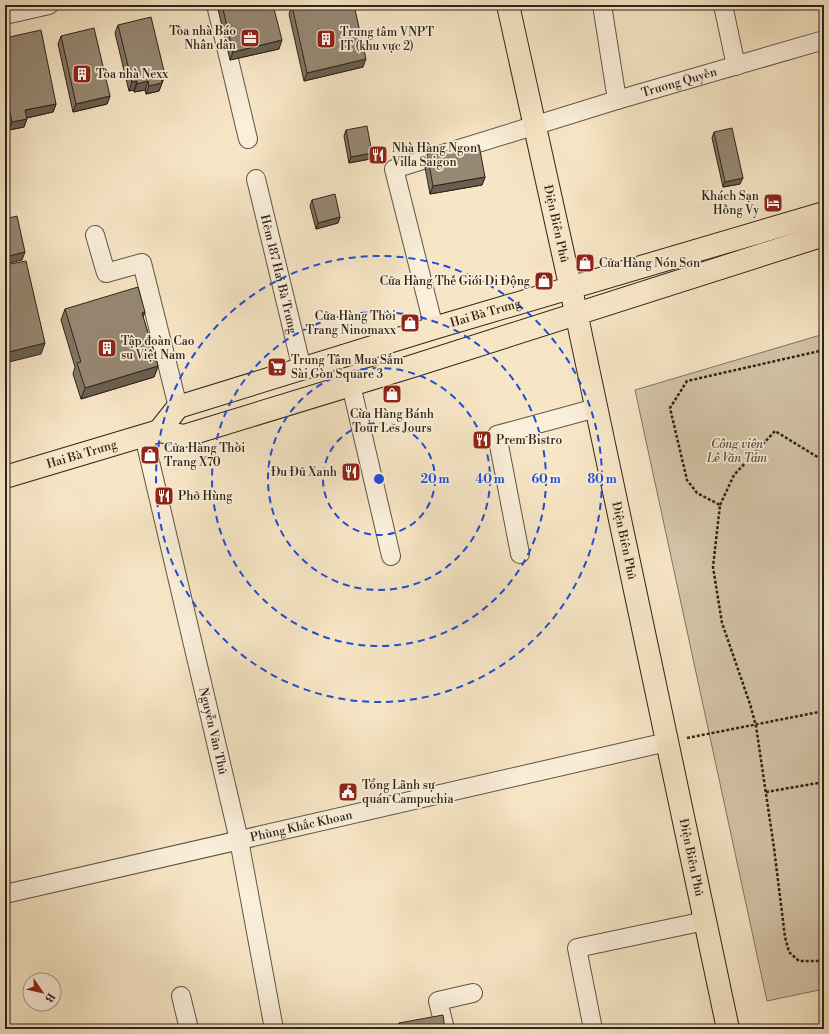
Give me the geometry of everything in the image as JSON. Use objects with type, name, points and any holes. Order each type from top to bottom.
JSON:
[{"type":"main road","name":"Điện Biên Phủ","points":[[508,5],[576,312],[728,1029]]},
{"type":"main road","name":"Hai Bà Trưng","points":[[178,407],[434,328],[571,289],[824,213]]},
{"type":"main road","name":"Hai Bà Trưng","points":[[5,477],[151,433],[184,436],[351,385],[576,312],[824,235]]},
{"type":"main road","points":[[151,433],[178,407]]},
{"type":"main road","points":[[178,407],[184,436]]},
{"type":"street","points":[[5,15],[49,5]]},
{"type":"street","points":[[216,5],[248,140]]},
{"type":"street","points":[[602,5],[617,100]]},
{"type":"street","points":[[722,5],[736,66]]},
{"type":"street","name":"Trương Quyền","points":[[434,328],[394,169],[617,100],[824,40]]},
{"type":"street","name":"Hẻm 187 Hai Bà Trưng","points":[[256,180],[302,369]]},
{"type":"street","points":[[95,235],[106,273],[142,263],[178,407]]},
{"type":"street","points":[[351,385],[391,556]]},
{"type":"street","points":[[520,554],[497,435],[596,408]]},
{"type":"street","name":"Nguyễn Văn Thủ","points":[[151,433],[239,840],[274,1029]]},
{"type":"street","name":"Phùng Khắc Khoan","points":[[5,894],[667,742]]},
{"type":"street","points":[[593,1029],[576,948],[705,921]]},
{"type":"street","points":[[445,1029],[438,1001],[473,993]]},
{"type":"street","points":[[181,996],[189,1029]]},
{"type":"path","points":[[720,505],[697,493],[687,480],[670,408],[687,380],[824,350]]},
{"type":"path","points":[[824,461],[775,431],[734,475],[720,505],[713,568],[722,623],[756,726],[785,937],[789,952],[799,961],[824,962]]},
{"type":"path","points":[[667,742],[824,712]]},
{"type":"path","points":[[766,792],[824,782]]},
{"type":"green space","name":"Công viên Lê Văn Tám","points":[[824,334],[824,989],[767,1001],[635,390]]},
{"type":"building","name":"Tòa nhà Báo Nhân dân","points":[[222,5],[273,5],[282,40],[233,52]]},
{"type":"building","name":"Trung tâm VNPT IT (khu vực 2)","points":[[354,5],[366,59],[307,73],[292,6]]},
{"type":"building","points":[[151,17],[165,75],[161,76],[162,83],[149,86],[148,81],[137,84],[137,81],[132,82],[118,25]]},
{"type":"building","name":"Tòa nhà Nexx","points":[[94,28],[110,96],[76,104],[61,36]]},
{"type":"building","points":[[41,30],[56,104],[25,110],[27,119],[12,122],[5,90],[5,38]]},
{"type":"building","points":[[367,126],[372,153],[351,157],[346,130]]},
{"type":"building","points":[[732,128],[743,178],[725,182],[714,132]]},
{"type":"building","points":[[479,145],[485,177],[433,186],[427,154]]},
{"type":"building","points":[[335,194],[340,217],[318,223],[312,200]]},
{"type":"building","points":[[17,216],[25,252],[5,257],[5,219]]},
{"type":"building","points":[[26,261],[45,343],[5,353],[5,265]]},
{"type":"building","name":"Tập đoàn Cao su Việt Nam","points":[[138,287],[145,312],[142,313],[158,366],[85,388],[77,363],[81,362],[65,309]]},
{"type":"building","points":[[443,1015],[445,1029],[400,1029],[399,1023]]},
{"type":"place","name":"Tòa nhà Báo Nhân dân","points":[[250,38]]},
{"type":"place","name":"Trung tâm VNPT IT (khu vực 2)","points":[[326,39]]},
{"type":"place","name":"Tòa nhà Nexx","points":[[82,74]]},
{"type":"place","name":"Nhà Hàng Ngon Villa Saigon","points":[[378,155]]},
{"type":"place","name":"Khách Sạn Hồng Vy","points":[[773,203]]},
{"type":"place","name":"Cửa Hàng Nón Sơn","points":[[585,263]]},
{"type":"place","name":"Cửa Hàng Thế Giới Di Động","points":[[544,281]]},
{"type":"place","name":"Cửa Hàng Thời Trang Ninomaxx","points":[[410,323]]},
{"type":"place","name":"Tập đoàn Cao su Việt Nam","points":[[107,348]]},
{"type":"place","name":"Trung Tâm Mua Sắm Sài Gòn Square 3","points":[[277,367]]},
{"type":"place","name":"Cừa Hàng Bánh Tour Les Jours","points":[[392,394]]},
{"type":"place","name":"Prem Bistro","points":[[482,440]]},
{"type":"place","name":"Cửa Hàng Thời Trang X70","points":[[150,455]]},
{"type":"place","name":"Đu Đủ Xanh","points":[[351,472]]},
{"type":"place","name":"Phở Hùng","points":[[164,496]]},
{"type":"place","name":"Tổng Lãnh sự quán Campuchia","points":[[348,792]]}]
